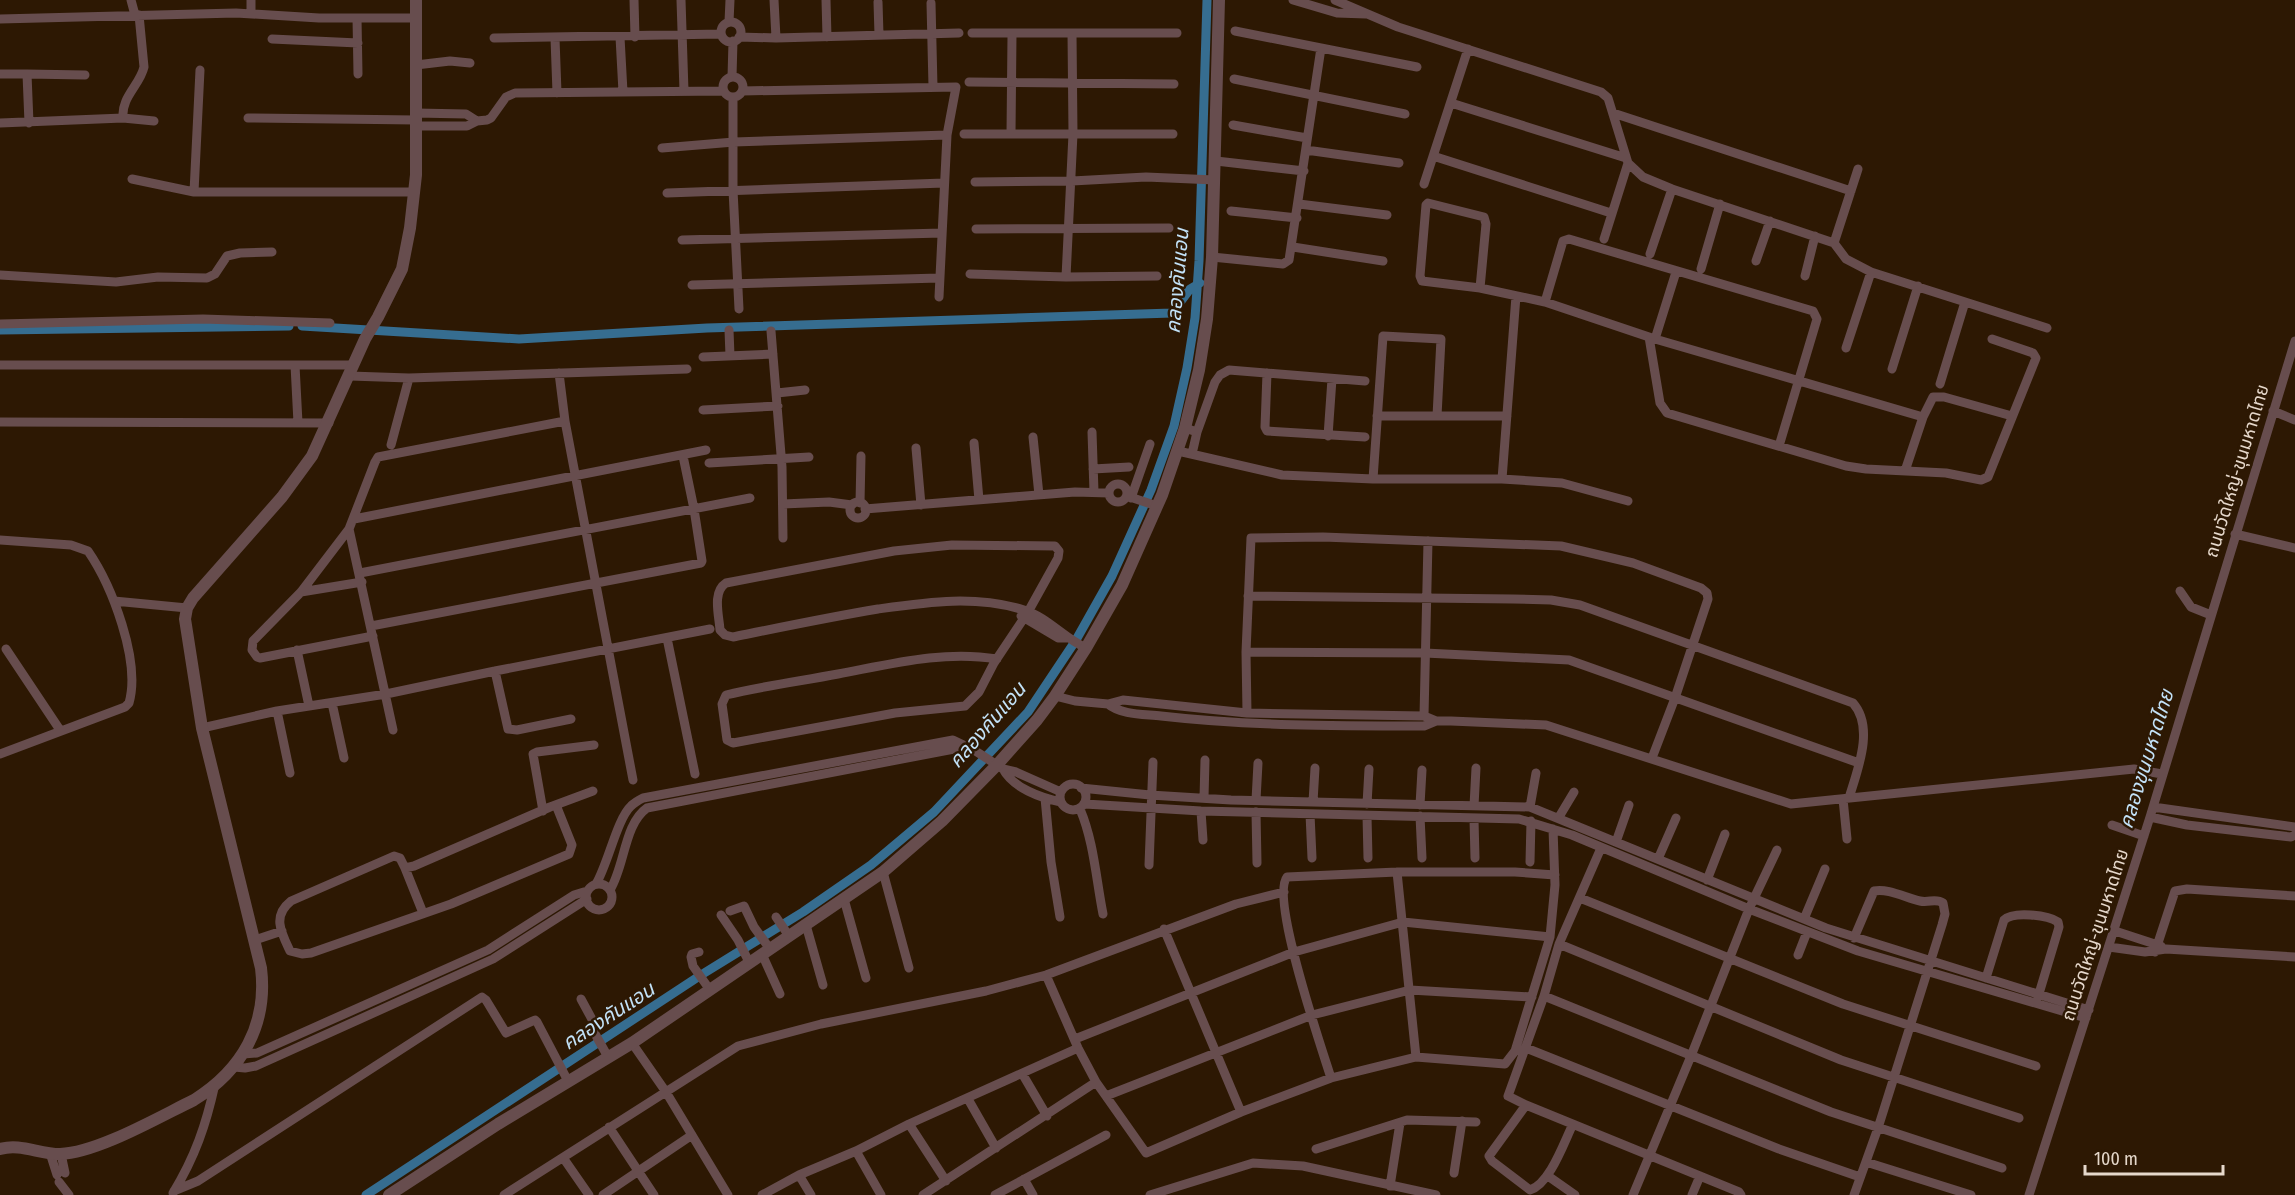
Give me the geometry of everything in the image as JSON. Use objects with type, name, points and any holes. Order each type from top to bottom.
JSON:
[{"type":"street","points":[[123,118],[124,104],[144,67],[137,15],[131,0]]},
{"type":"street","points":[[251,0],[251,14]]},
{"type":"street","points":[[0,1149],[10,1146],[56,1154],[101,1144],[194,1101],[234,1067],[243,1054],[258,1022],[263,988],[255,939],[202,728],[185,619],[187,608],[202,587],[282,497],[312,456],[329,423],[365,339],[402,268],[414,192],[416,0]]},
{"type":"street","points":[[634,0],[635,37]]},
{"type":"street","points":[[681,0],[684,91]]},
{"type":"street","points":[[729,22],[730,0]]},
{"type":"street","points":[[774,0],[776,38]]},
{"type":"street","points":[[826,0],[827,37]]},
{"type":"street","points":[[1192,454],[1191,430],[1207,319],[1212,256],[1219,0]]},
{"type":"street","points":[[1293,0],[1337,13],[1368,14]]},
{"type":"street","points":[[1335,0],[1398,27],[1601,92],[1608,98],[1627,160],[1643,177],[1672,189],[1834,243],[1846,260],[1871,272],[2047,328]]},
{"type":"street","points":[[878,2],[879,35]]},
{"type":"street","points":[[931,3],[933,87]]},
{"type":"street","points":[[0,19],[251,14],[416,18]]},
{"type":"street","points":[[357,18],[358,74]]},
{"type":"street","points":[[724,92],[723,84],[732,77],[736,39],[740,27],[729,22],[722,27],[721,34],[727,41],[736,39],[959,33]]},
{"type":"street","points":[[1235,31],[1417,67]]},
{"type":"street","points":[[972,33],[1012,35],[1177,33]]},
{"type":"street","points":[[1066,277],[1072,181],[1072,33]]},
{"type":"street","points":[[494,38],[721,34]]},
{"type":"street","points":[[1011,133],[1012,35]]},
{"type":"street","points":[[620,37],[623,92]]},
{"type":"street","points":[[555,38],[557,93]]},
{"type":"street","points":[[272,39],[358,43]]},
{"type":"street","points":[[1212,256],[1283,264],[1289,260],[1293,247],[1321,48]]},
{"type":"street","points":[[1424,184],[1468,49]]},
{"type":"street","points":[[416,65],[450,61],[470,63]]},
{"type":"street","points":[[194,192],[200,70]]},
{"type":"street","points":[[27,74],[29,123]]},
{"type":"street","points":[[0,75],[85,75]]},
{"type":"street","points":[[732,77],[742,83],[742,91]]},
{"type":"street","points":[[1234,79],[1405,114]]},
{"type":"street","points":[[969,82],[1174,84]]},
{"type":"street","points":[[734,97],[742,91],[956,87],[947,135],[939,297]]},
{"type":"street","points":[[248,118],[416,120],[467,126],[491,118],[510,94],[684,91],[724,92],[734,97]]},
{"type":"street","points":[[734,97],[733,190],[739,309]]},
{"type":"street","points":[[1451,103],[1627,160]]},
{"type":"street","points":[[1613,113],[1851,191]]},
{"type":"street","points":[[0,123],[123,118],[154,121]]},
{"type":"street","points":[[1233,125],[1307,138]]},
{"type":"street","points":[[964,134],[1173,134]]},
{"type":"street","points":[[662,148],[734,142],[947,135]]},
{"type":"street","points":[[1306,150],[1399,162]]},
{"type":"street","points":[[1433,156],[1611,213]]},
{"type":"street","points":[[1604,239],[1627,160]]},
{"type":"street","points":[[1216,161],[1304,171]]},
{"type":"street","points":[[1834,243],[1858,169]]},
{"type":"street","points":[[975,182],[1177,177],[1213,180]]},
{"type":"street","points":[[132,179],[194,192],[414,192]]},
{"type":"street","points":[[667,193],[944,183]]},
{"type":"street","points":[[1650,254],[1672,189]]},
{"type":"street","points":[[1480,288],[1486,224],[1484,217],[1428,202],[1420,279],[1424,282],[1480,288],[1545,302],[1652,338],[1923,417]]},
{"type":"street","points":[[1299,204],[1387,214]]},
{"type":"street","points":[[1701,269],[1720,204]]},
{"type":"street","points":[[1231,211],[1297,218]]},
{"type":"street","points":[[1756,261],[1770,221]]},
{"type":"street","points":[[976,229],[1169,228]]},
{"type":"street","points":[[682,240],[942,233]]},
{"type":"street","points":[[1805,276],[1815,236]]},
{"type":"street","points":[[1545,302],[1563,242],[1569,239],[1816,313],[1817,319],[1779,446]]},
{"type":"street","points":[[1293,247],[1383,261]]},
{"type":"street","points":[[0,275],[116,282],[158,277],[207,278],[215,274],[227,256],[240,253],[272,252]]},
{"type":"street","points":[[1676,272],[1652,338],[1660,403],[1665,411],[1856,468],[1946,473],[1981,480],[1987,479],[2036,358],[2033,352],[1992,339]]},
{"type":"street","points":[[1846,348],[1871,272]]},
{"type":"street","points":[[970,274],[1066,277],[1157,276]]},
{"type":"street","points":[[692,285],[939,278]]},
{"type":"street","points":[[1892,369],[1918,286]]},
{"type":"street","points":[[1502,479],[1516,296]]},
{"type":"street","points":[[1940,384],[1965,302]]},
{"type":"street","points":[[0,324],[203,319],[330,323]]},
{"type":"street","points":[[729,330],[730,356]]},
{"type":"street","points":[[771,331],[778,406],[783,538]]},
{"type":"street","points":[[1372,479],[1382,337],[1441,339],[1437,416]]},
{"type":"street","name":"ถนนวัดใหญ่-ขุนมหาดไทย","points":[[2029,1195],[2085,1013],[2115,931],[2138,833],[2150,817],[2160,774],[2208,614],[2273,411],[2291,367],[2295,341]]},
{"type":"street","points":[[703,357],[773,354]]},
{"type":"street","points":[[0,365],[295,365],[409,378],[687,369]]},
{"type":"street","points":[[295,365],[298,423]]},
{"type":"street","points":[[389,1195],[565,1077],[606,1054],[632,1043],[706,986],[787,933],[806,925],[884,872],[942,821],[997,766],[1055,696],[1082,647],[1122,585],[1178,451],[1220,375],[1229,370],[1365,381]]},
{"type":"street","points":[[559,373],[565,422],[633,780]]},
{"type":"street","points":[[1268,373],[1266,430],[1365,437]]},
{"type":"street","points":[[391,445],[409,378]]},
{"type":"street","points":[[1328,436],[1332,379]]},
{"type":"street","points":[[777,393],[805,390]]},
{"type":"street","points":[[1905,471],[1923,417],[1931,399],[1936,396],[2012,416]]},
{"type":"street","points":[[703,410],[778,406]]},
{"type":"street","points":[[2273,411],[2295,420]]},
{"type":"street","points":[[1377,416],[1507,416]]},
{"type":"street","points":[[0,422],[329,423]]},
{"type":"street","points":[[565,422],[381,456],[375,462],[349,529],[301,592],[253,641],[252,648],[258,658],[596,583],[702,563],[694,509],[682,456]]},
{"type":"street","points":[[1092,432],[1094,492]]},
{"type":"street","points":[[1033,437],[1039,495]]},
{"type":"street","points":[[974,443],[980,500]]},
{"type":"street","points":[[1131,498],[1150,444]]},
{"type":"street","points":[[916,448],[921,505]]},
{"type":"street","points":[[354,519],[706,450]]},
{"type":"street","points":[[1178,451],[1282,475],[1372,479],[1502,479],[1562,483],[1628,501]]},
{"type":"street","points":[[859,506],[861,456]]},
{"type":"street","points":[[709,463],[809,457]]},
{"type":"street","points":[[1093,469],[1129,467]]},
{"type":"street","points":[[783,504],[829,502],[859,506],[921,505],[1094,492],[1109,493],[1112,500],[1119,502],[1131,498],[1156,506]]},
{"type":"street","points":[[301,592],[361,577],[750,498]]},
{"type":"street","points":[[349,529],[393,730]]},
{"type":"street","points":[[2235,534],[2295,548]]},
{"type":"street","points":[[1247,713],[1246,652],[1251,538],[1323,537],[1561,546],[1633,563],[1701,588],[1707,593],[1708,599],[1652,758]]},
{"type":"street","points":[[0,540],[85,548],[107,583],[114,601],[129,658],[131,685],[129,703],[113,712],[0,754]]},
{"type":"street","points":[[1424,716],[1428,541]]},
{"type":"street","points":[[997,659],[973,655],[951,655],[906,661],[726,695],[722,704],[726,740],[734,743],[896,713],[965,706],[979,692],[997,659],[1026,615],[1058,558],[1059,551],[1055,546],[952,545],[894,551],[726,583],[721,586],[718,593],[720,630],[725,635],[733,637],[843,615],[942,601],[970,600],[998,603],[1017,609],[1021,616],[1026,615],[1062,632],[1066,638],[1082,647]]},
{"type":"street","points":[[2180,591],[2186,602],[2195,610],[2208,614]]},
{"type":"street","points":[[1248,596],[1426,597],[1565,602],[1692,644],[1853,703],[1860,713],[1863,738],[1859,763],[1846,798],[1847,839]]},
{"type":"street","points":[[114,601],[187,608]]},
{"type":"street","points":[[202,728],[277,711],[386,694],[710,629]]},
{"type":"street","points":[[667,638],[695,774]]},
{"type":"street","points":[[6,649],[60,730]]},
{"type":"street","points":[[297,650],[309,706]]},
{"type":"street","points":[[1246,652],[1425,653],[1569,660],[1859,763]]},
{"type":"street","points":[[495,671],[508,729],[517,730],[571,719]]},
{"type":"street","points":[[1055,696],[1075,701],[1108,704],[1123,700],[1320,721],[1424,726],[1436,722],[1546,725],[1782,802],[1799,804],[2142,769],[2160,774]]},
{"type":"street","points":[[332,703],[344,758]]},
{"type":"street","points":[[1108,704],[1114,710],[1204,721],[1320,721],[1424,716],[1436,722]]},
{"type":"street","points":[[1203,710],[1204,721]]},
{"type":"street","points":[[277,711],[290,773]]},
{"type":"street","points":[[234,1067],[256,1066],[493,959],[587,895],[603,872],[624,815],[631,806],[643,798],[944,740],[953,740],[974,750],[997,766],[1011,780],[1045,798],[1061,797]]},
{"type":"street","points":[[587,895],[593,908],[605,909],[611,902],[610,890],[616,880],[634,820],[647,808],[954,750],[960,744]]},
{"type":"street","points":[[543,811],[532,754],[594,745]]},
{"type":"street","points":[[1204,798],[1205,760]]},
{"type":"street","points":[[1149,865],[1153,762]]},
{"type":"street","points":[[1256,800],[1258,763]]},
{"type":"street","points":[[997,766],[1016,772],[1061,797],[1067,809],[1110,804],[1201,811],[1531,821],[1807,932],[1927,972],[2036,1003],[2085,1013]]},
{"type":"street","points":[[1313,802],[1315,768]]},
{"type":"street","points":[[1367,804],[1369,768]]},
{"type":"street","points":[[1474,806],[1476,768]]},
{"type":"street","points":[[1419,805],[1422,770]]},
{"type":"street","points":[[1530,807],[1536,773]]},
{"type":"street","points":[[1061,797],[1068,785],[1073,784],[1081,788],[1150,795],[1231,800],[1530,807],[1560,817],[1754,900],[1854,938],[2039,993],[2069,1008]]},
{"type":"street","points":[[1081,788],[1085,792],[1082,807],[1092,848],[1103,914]]},
{"type":"street","points":[[405,868],[593,791]]},
{"type":"street","points":[[1560,817],[1574,792]]},
{"type":"street","points":[[1045,798],[1051,862],[1060,917]]},
{"type":"street","points":[[1230,811],[1231,800]]},
{"type":"street","points":[[1343,814],[1344,803]]},
{"type":"street","points":[[423,913],[400,858],[394,856],[291,901],[283,907],[279,915],[279,923],[290,951],[307,954],[451,904],[568,854],[572,846],[556,805]]},
{"type":"street","points":[[1616,842],[1629,805]]},
{"type":"street","points":[[2153,807],[2294,830]]},
{"type":"street","points":[[1201,811],[1203,840]]},
{"type":"street","points":[[1256,812],[1257,863]]},
{"type":"street","points":[[1310,814],[1312,858]]},
{"type":"street","points":[[1367,816],[1368,858]]},
{"type":"street","points":[[1420,816],[1422,858]]},
{"type":"street","points":[[2150,817],[2187,825],[2294,830]]},
{"type":"street","points":[[1658,860],[1676,818]]},
{"type":"street","points":[[1474,819],[1475,858]]},
{"type":"street","points":[[1530,862],[1531,821]]},
{"type":"street","points":[[2112,825],[2138,833]]},
{"type":"street","points":[[1572,836],[1577,826]]},
{"type":"street","points":[[1046,975],[1096,1082],[1146,1153],[1241,1112],[1331,1078],[1416,1057],[1500,1064],[1509,1062],[1515,1052],[1550,937],[1555,875],[1553,829]]},
{"type":"street","points":[[1707,880],[1725,834]]},
{"type":"street","points":[[1601,848],[1559,944],[1544,996],[1508,1096],[1650,1154],[1739,1192],[1741,1195]]},
{"type":"street","points":[[1633,1195],[1749,909],[1777,850]]},
{"type":"street","points":[[1804,919],[1825,869]]},
{"type":"street","points":[[1681,880],[1685,871]]},
{"type":"street","points":[[884,872],[909,968]]},
{"type":"street","points":[[1331,1078],[1288,934],[1284,880],[1289,876],[1397,872],[1515,872],[1555,875]]},
{"type":"street","points":[[1397,872],[1416,1057]]},
{"type":"street","points":[[596,884],[610,890]]},
{"type":"street","points":[[2156,948],[2173,894],[2180,889],[2295,896]]},
{"type":"street","points":[[1854,938],[1874,891],[1882,890],[1923,902],[1938,900],[1943,903],[1945,914],[1878,1128],[1854,1195]]},
{"type":"street","points":[[504,1195],[517,1192],[609,1127],[738,1046],[821,1024],[975,993],[1046,975],[1164,929],[1236,904],[1284,892]]},
{"type":"street","points":[[243,1054],[258,1053],[399,992],[488,950],[574,895],[587,895]]},
{"type":"street","points":[[1580,898],[1843,1004],[2036,1066]]},
{"type":"street","points":[[844,899],[866,978]]},
{"type":"street","points":[[747,959],[726,913],[744,906],[765,948],[780,994]]},
{"type":"street","points":[[1986,978],[2004,920],[2007,917],[2018,914],[2053,918],[2058,922],[2059,927],[2036,1003]]},
{"type":"street","points":[[776,917],[787,933]]},
{"type":"street","points":[[762,1195],[799,1175],[909,1124],[1023,1075],[1077,1043],[1189,992],[1294,952],[1403,922],[1550,937]]},
{"type":"street","points":[[806,925],[823,985]]},
{"type":"street","points":[[1164,929],[1241,1112]]},
{"type":"street","points":[[255,939],[282,931]]},
{"type":"street","points":[[2115,931],[2156,948]]},
{"type":"street","points":[[1798,956],[1807,932]]},
{"type":"street","points":[[1559,944],[1841,1060],[2019,1118]]},
{"type":"street","points":[[2109,947],[2129,951],[2156,948],[2295,957]]},
{"type":"street","points":[[488,950],[493,959]]},
{"type":"street","points":[[699,952],[691,957],[695,969],[706,986]]},
{"type":"street","points":[[1106,1096],[1312,1015],[1410,990],[1532,998]]},
{"type":"street","points":[[399,992],[403,1001]]},
{"type":"street","points":[[1544,996],[1831,1112],[2002,1168]]},
{"type":"street","points":[[173,1193],[198,1181],[482,997],[506,1033],[535,1020],[540,1025],[565,1077]]},
{"type":"street","points":[[581,999],[594,1023],[594,1032],[606,1054]]},
{"type":"street","points":[[632,1043],[666,1092],[728,1195]]},
{"type":"street","points":[[1526,1048],[1779,1149],[1860,1177]]},
{"type":"street","points":[[1023,1075],[1047,1116]]},
{"type":"street","points":[[923,1195],[1096,1082]]},
{"type":"street","points":[[173,1193],[195,1153],[207,1123],[215,1084]]},
{"type":"street","points":[[968,1099],[996,1148]]},
{"type":"street","points":[[1526,1105],[1489,1156],[1492,1161],[1530,1190],[1548,1176],[1573,1124]]},
{"type":"street","points":[[1316,1149],[1416,1119],[1476,1122]]},
{"type":"street","points":[[1454,1173],[1462,1121]]},
{"type":"street","points":[[1390,1186],[1400,1123]]},
{"type":"street","points":[[909,1124],[946,1180]]},
{"type":"street","points":[[609,1127],[654,1195]]},
{"type":"street","points":[[603,1195],[692,1135]]},
{"type":"street","points":[[995,1195],[1106,1135]]},
{"type":"street","points":[[855,1151],[881,1195]]},
{"type":"street","points":[[56,1154],[64,1182]]},
{"type":"street","points":[[564,1159],[589,1195]]},
{"type":"street","points":[[1866,1162],[1971,1195]]},
{"type":"street","points":[[1150,1195],[1253,1163],[1303,1166],[1436,1195]]},
{"type":"street","points":[[799,1175],[811,1195]]},
{"type":"street","points":[[1548,1176],[1575,1195]]},
{"type":"street","points":[[1692,1195],[1700,1176]]},
{"type":"street","points":[[1024,1179],[1033,1195]]},
{"type":"waterway","name":"คลองคันแอน","points":[[366,1195],[701,975],[803,912],[871,865],[934,812],[1028,712],[1076,640],[1112,576],[1151,490],[1174,426],[1195,318],[1199,261],[1207,0]]},
{"type":"waterway","points":[[302,326],[519,339],[707,328],[1172,313],[1190,289],[1200,283]]},
{"type":"waterway","points":[[0,330],[289,326]]},
{"type":"water label","name":"คลองขุนมหาดไทย","points":[[2146,759]]}]
